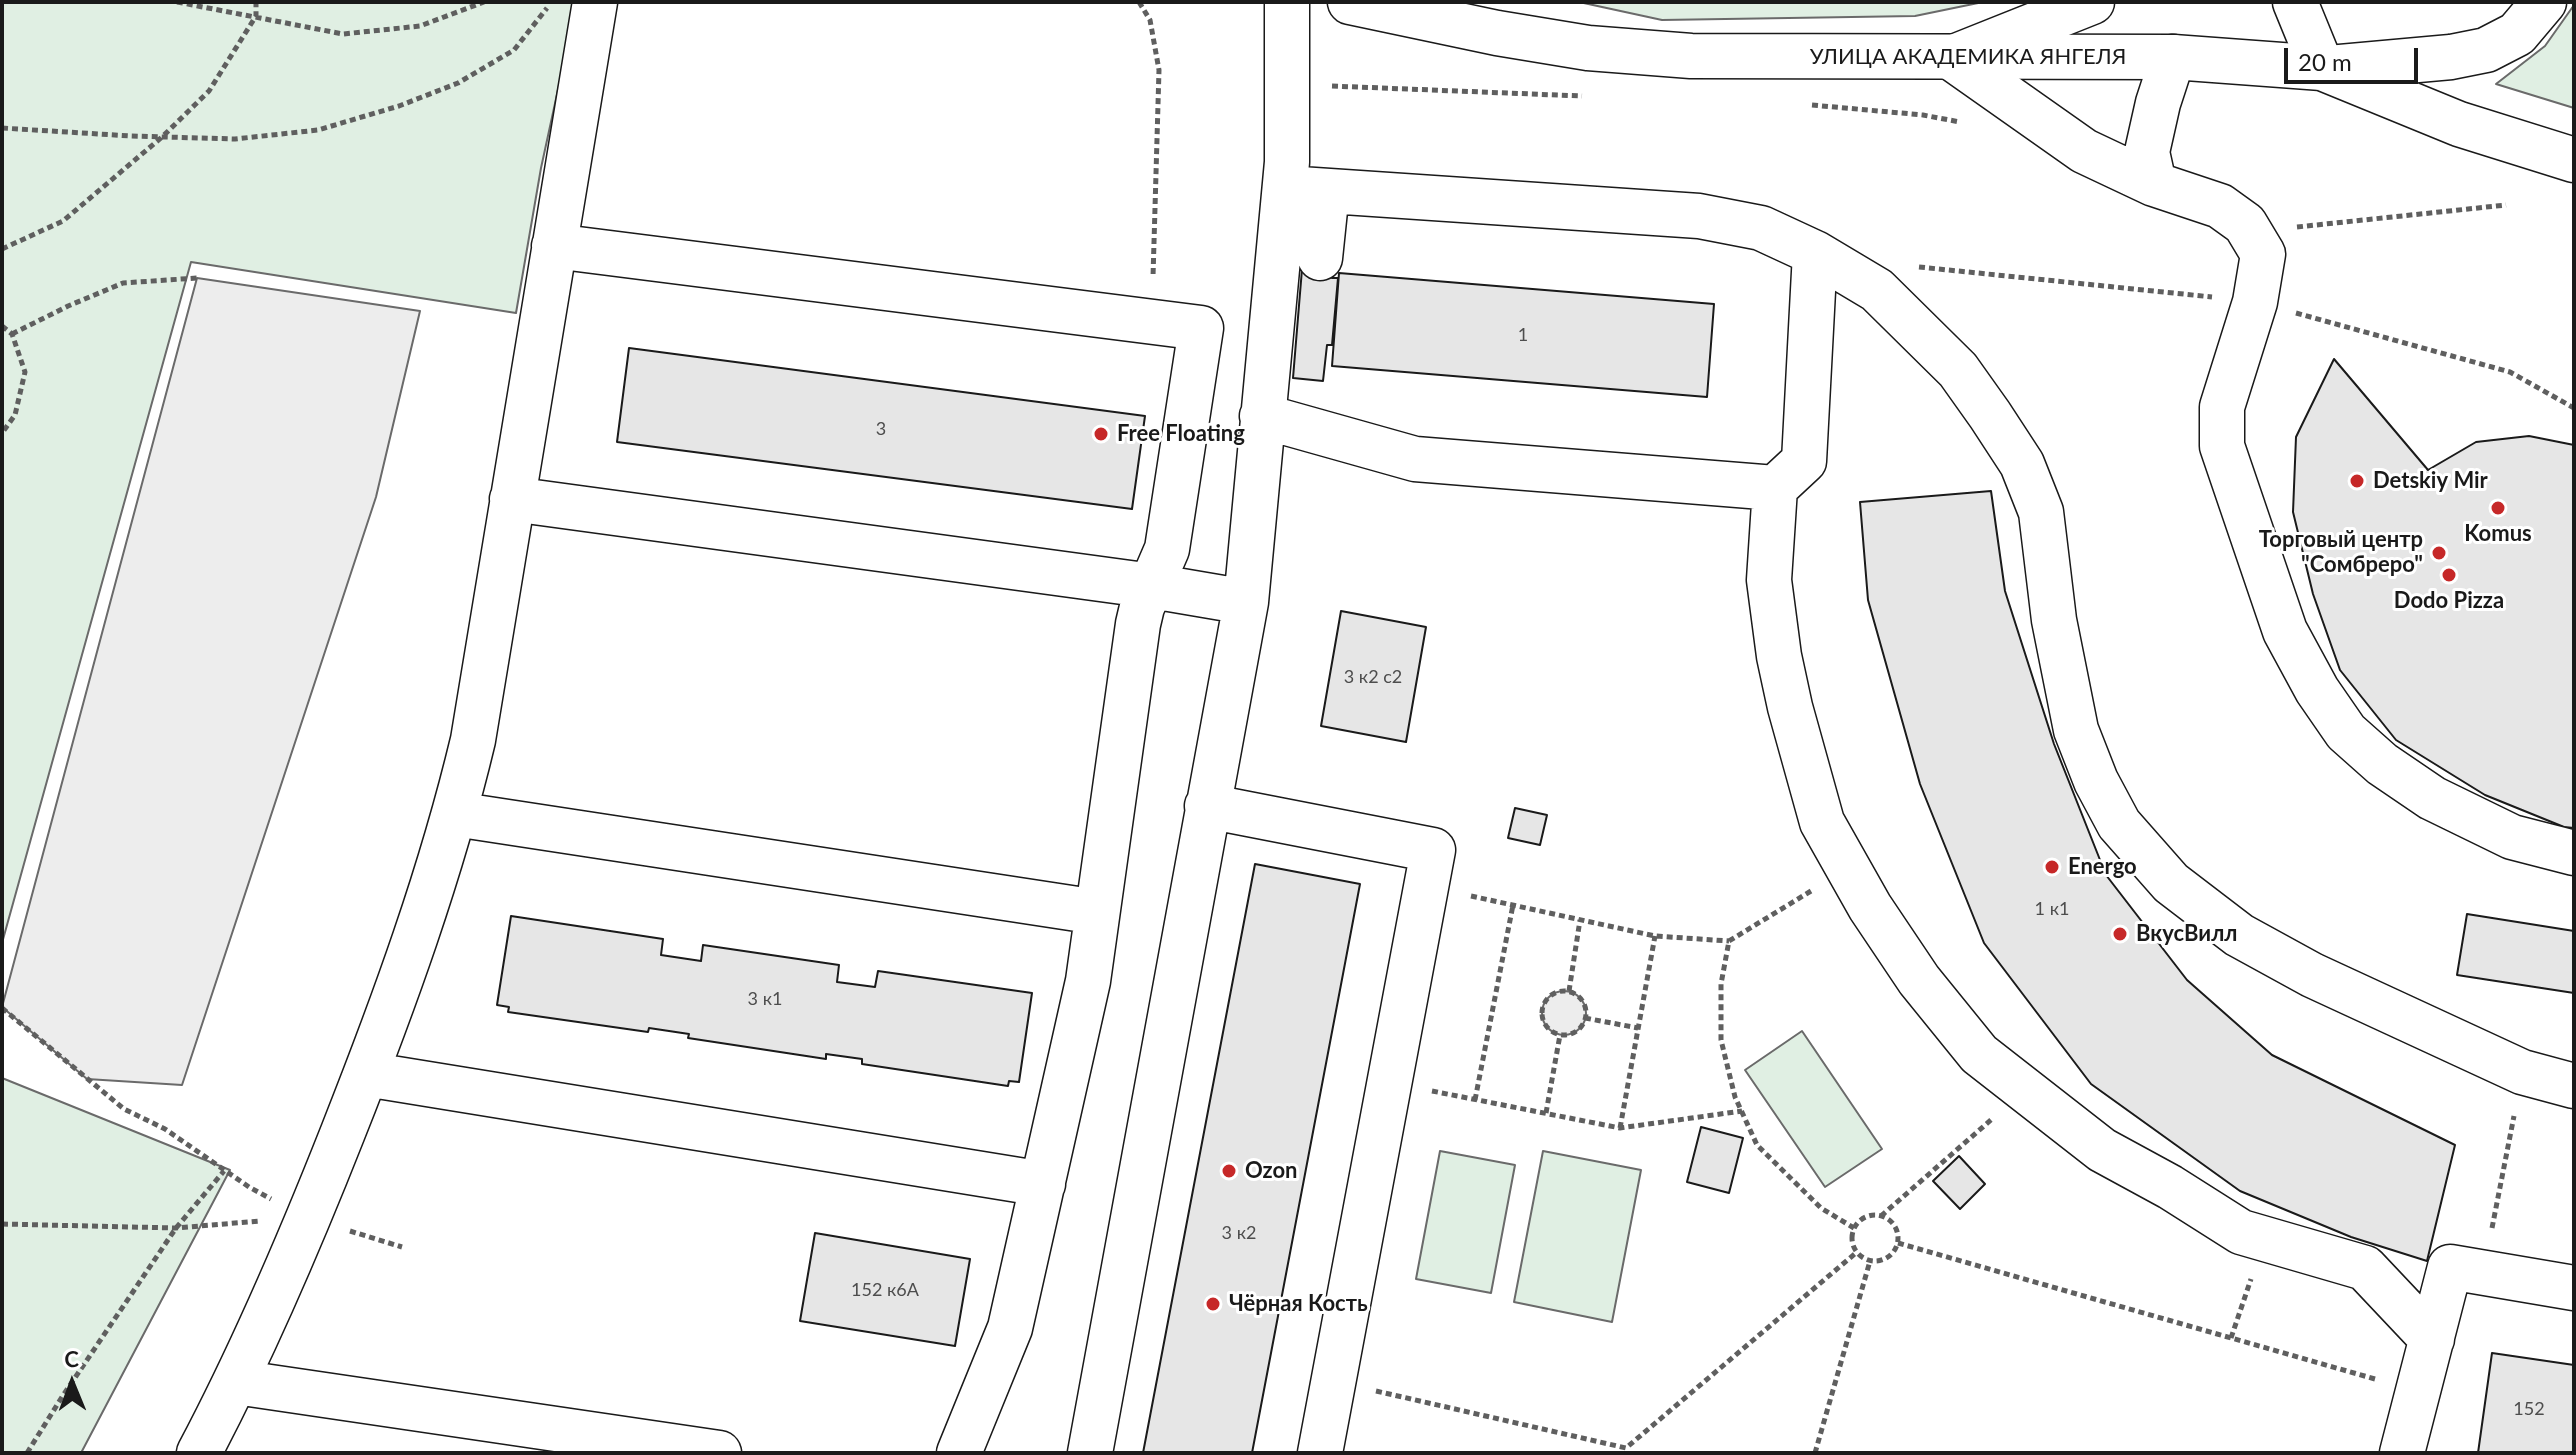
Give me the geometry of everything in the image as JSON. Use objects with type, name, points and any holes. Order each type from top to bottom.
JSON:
[{"type":"main road","points":[[199,1453],[236,1382],[309,1218],[366,1074],[433,887],[455,814],[473,740],[595,2]]},
{"type":"main road","points":[[1287,2],[1287,162],[1306,189],[1320,258]]},
{"type":"main road","name":"УЛИЦА АКАДЕМИКА ЯНГЕЛЯ","points":[[1350,2],[1497,33],[1588,48],[1691,56],[2173,57],[2322,68],[2459,124],[2574,160]]},
{"type":"main road","points":[[1448,2],[1497,33]]},
{"type":"main road","points":[[1952,58],[2092,2]]},
{"type":"main road","points":[[2295,2],[2322,68],[2451,57],[2486,50],[2517,34],[2544,2]]},
{"type":"main road","points":[[2154,184],[2147,152],[2173,57]]},
{"type":"main road","points":[[1952,58],[2084,151],[2154,184],[2220,206],[2245,224],[2263,254],[2255,302],[2222,407],[2222,446],[2285,631],[2317,690],[2346,732],[2382,764],[2432,798],[2512,837],[2574,853]]},
{"type":"main road","points":[[1306,189],[1699,216],[1761,228],[1815,253],[1877,290],[1950,361],[2022,464],[2041,512],[2054,620],[2076,730],[2096,781],[2119,824],[2171,883],[2239,935],[2386,1011],[2522,1072],[2574,1086]]},
{"type":"main road","points":[[1090,1453],[1246,602],[1262,416],[1306,189]]},
{"type":"main road","points":[[554,246],[1201,328],[1167,549],[1142,607],[1138,624],[1088,981],[1010,1328],[959,1453]]},
{"type":"main road","points":[[1815,253],[1804,461],[1775,488],[1769,580],[1779,656],[1790,707],[1822,822],[1870,907],[1919,980],[1979,1054],[2102,1150],[2170,1187],[2241,1232],[2365,1268],[2432,1339]]},
{"type":"main road","points":[[1262,416],[1415,459],[1775,488]]},
{"type":"main road","points":[[512,499],[1152,586],[1246,602]]},
{"type":"main road","points":[[1207,806],[1433,850],[1320,1453]]},
{"type":"main road","points":[[455,814],[1097,912]]},
{"type":"main road","points":[[366,1074],[1043,1184]]},
{"type":"main road","points":[[2402,1453],[2450,1267],[2574,1288]]},
{"type":"main road","points":[[236,1382],[719,1453]]},
{"type":"path","points":[[177,2],[343,34],[420,26],[484,2]]},
{"type":"path","points":[[2,249],[63,221],[162,137],[209,91],[256,16],[256,2]]},
{"type":"path","points":[[2,128],[235,139],[318,130],[399,106],[458,83],[514,50],[551,2]]},
{"type":"path","points":[[1139,2],[1150,20],[1159,70],[1151,322]]},
{"type":"path","points":[[2250,232],[2506,205]]},
{"type":"path","points":[[12,334],[123,283],[197,278]]},
{"type":"path","points":[[2,326],[12,334],[25,372],[15,415],[2,433]]},
{"type":"path","points":[[1426,887],[1655,936],[1729,941],[1848,868]]},
{"type":"path","points":[[1475,1100],[1513,905]]},
{"type":"path","points":[[1569,991],[1580,920]]},
{"type":"path","points":[[1620,1128],[1655,936]]},
{"type":"path","points":[[1729,941],[1721,984],[1721,1040],[1735,1097],[1757,1145],[1821,1208],[1854,1228]]},
{"type":"path","points":[[1569,991],[1583,1001],[1585,1018],[1581,1028],[1560,1035],[1547,1028],[1543,1021],[1543,1005],[1552,994],[1569,991]]},
{"type":"path","points":[[2,1008],[124,1109],[165,1129],[249,1187],[309,1218],[402,1247]]},
{"type":"path","points":[[1585,1018],[1638,1028]]},
{"type":"path","points":[[1546,1113],[1560,1035]]},
{"type":"path","points":[[2483,1272],[2522,1072]]},
{"type":"path","points":[[1389,1083],[1620,1128],[1742,1111]]},
{"type":"path","points":[[1881,1216],[2027,1089]]},
{"type":"path","points":[[27,1453],[176,1228],[224,1171]]},
{"type":"path","points":[[1874,1214],[1881,1216],[1894,1224],[1898,1243],[1886,1259],[1870,1261],[1857,1252],[1852,1241],[1854,1228],[1862,1218],[1874,1214]]},
{"type":"path","points":[[2,1224],[176,1228],[309,1218]]},
{"type":"path","points":[[2231,1338],[2264,1239]]},
{"type":"path","points":[[1898,1243],[2418,1391]]},
{"type":"path","points":[[1332,1381],[1626,1448],[1857,1252]]},
{"type":"path","points":[[1815,1453],[1870,1261]]},
{"type":"green space","points":[[2,2],[577,2],[541,168],[516,313],[191,262],[2,943]]},
{"type":"green space","points":[[1579,2],[1983,2],[1915,16],[1662,20]]},
{"type":"green space","points":[[2574,5],[2574,108],[2496,84],[2545,46]]},
{"type":"green space","points":[[1802,1031],[1882,1149],[1825,1187],[1745,1070]]},
{"type":"green space","points":[[2,1078],[230,1170],[81,1453],[2,1453]]},
{"type":"green space","points":[[1440,1151],[1515,1165],[1491,1293],[1416,1279]]},
{"type":"green space","points":[[1543,1151],[1641,1170],[1612,1322],[1514,1302]]},
{"type":"shaded area","points":[[197,278],[420,311],[376,497],[182,1085],[87,1079],[2,1007]]},
{"type":"shaded area","points":[[1564,991],[1580,997],[1586,1013],[1580,1029],[1564,1035],[1548,1029],[1542,1013],[1548,997]]},
{"type":"building","points":[[1303,257],[1334,260],[1332,278],[1338,278],[1332,345],[1327,345],[1323,381],[1293,378]]},
{"type":"building","points":[[1339,273],[1714,304],[1707,397],[1332,366]]},
{"type":"building","points":[[629,348],[1145,416],[1132,509],[617,442]]},
{"type":"building","name":"Торговый центр \"Сомбреро\"","points":[[2334,359],[2428,470],[2476,442],[2529,436],[2574,445],[2574,828],[2564,827],[2485,795],[2396,740],[2340,670],[2313,594],[2293,512],[2296,437]]},
{"type":"building","points":[[1991,491],[2005,591],[2054,744],[2106,875],[2187,980],[2272,1055],[2455,1145],[2427,1261],[2351,1237],[2240,1191],[2091,1084],[1984,943],[1920,784],[1868,600],[1860,502]]},
{"type":"building","points":[[1341,611],[1426,627],[1406,742],[1321,726]]},
{"type":"building","points":[[1515,808],[1547,815],[1540,845],[1508,838]]},
{"type":"building","points":[[1255,864],[1360,884],[1252,1453],[1143,1453]]},
{"type":"building","points":[[2467,914],[2574,931],[2574,993],[2457,975]]},
{"type":"building","points":[[511,916],[663,939],[661,955],[701,961],[703,945],[839,965],[837,982],[875,987],[878,971],[1032,993],[1019,1082],[1009,1081],[1008,1086],[862,1064],[862,1059],[826,1054],[826,1059],[688,1038],[689,1034],[649,1028],[648,1032],[508,1012],[509,1007],[497,1005]]},
{"type":"building","points":[[1701,1127],[1743,1138],[1729,1193],[1687,1182]]},
{"type":"building","points":[[1959,1156],[1985,1184],[1960,1209],[1933,1181]]},
{"type":"building","points":[[815,1233],[970,1259],[955,1346],[800,1321]]},
{"type":"building","points":[[2492,1353],[2574,1365],[2574,1453],[2478,1453]]},
{"type":"place","name":"Free Floating","points":[[1101,434]]},
{"type":"place","name":"Detskiy Mir","points":[[2357,481]]},
{"type":"place","name":"Komus","points":[[2498,508]]},
{"type":"place","name":"Торговый центр \"Сомбреро\"","points":[[2439,553]]},
{"type":"place","name":"Dodo Pizza","points":[[2449,575]]},
{"type":"place","name":"Energo","points":[[2052,867]]},
{"type":"place","name":"ВкусВилл","points":[[2120,934]]},
{"type":"place","name":"Ozon","points":[[1229,1171]]},
{"type":"place","name":"Чёрная Кость","points":[[1213,1304]]}]
